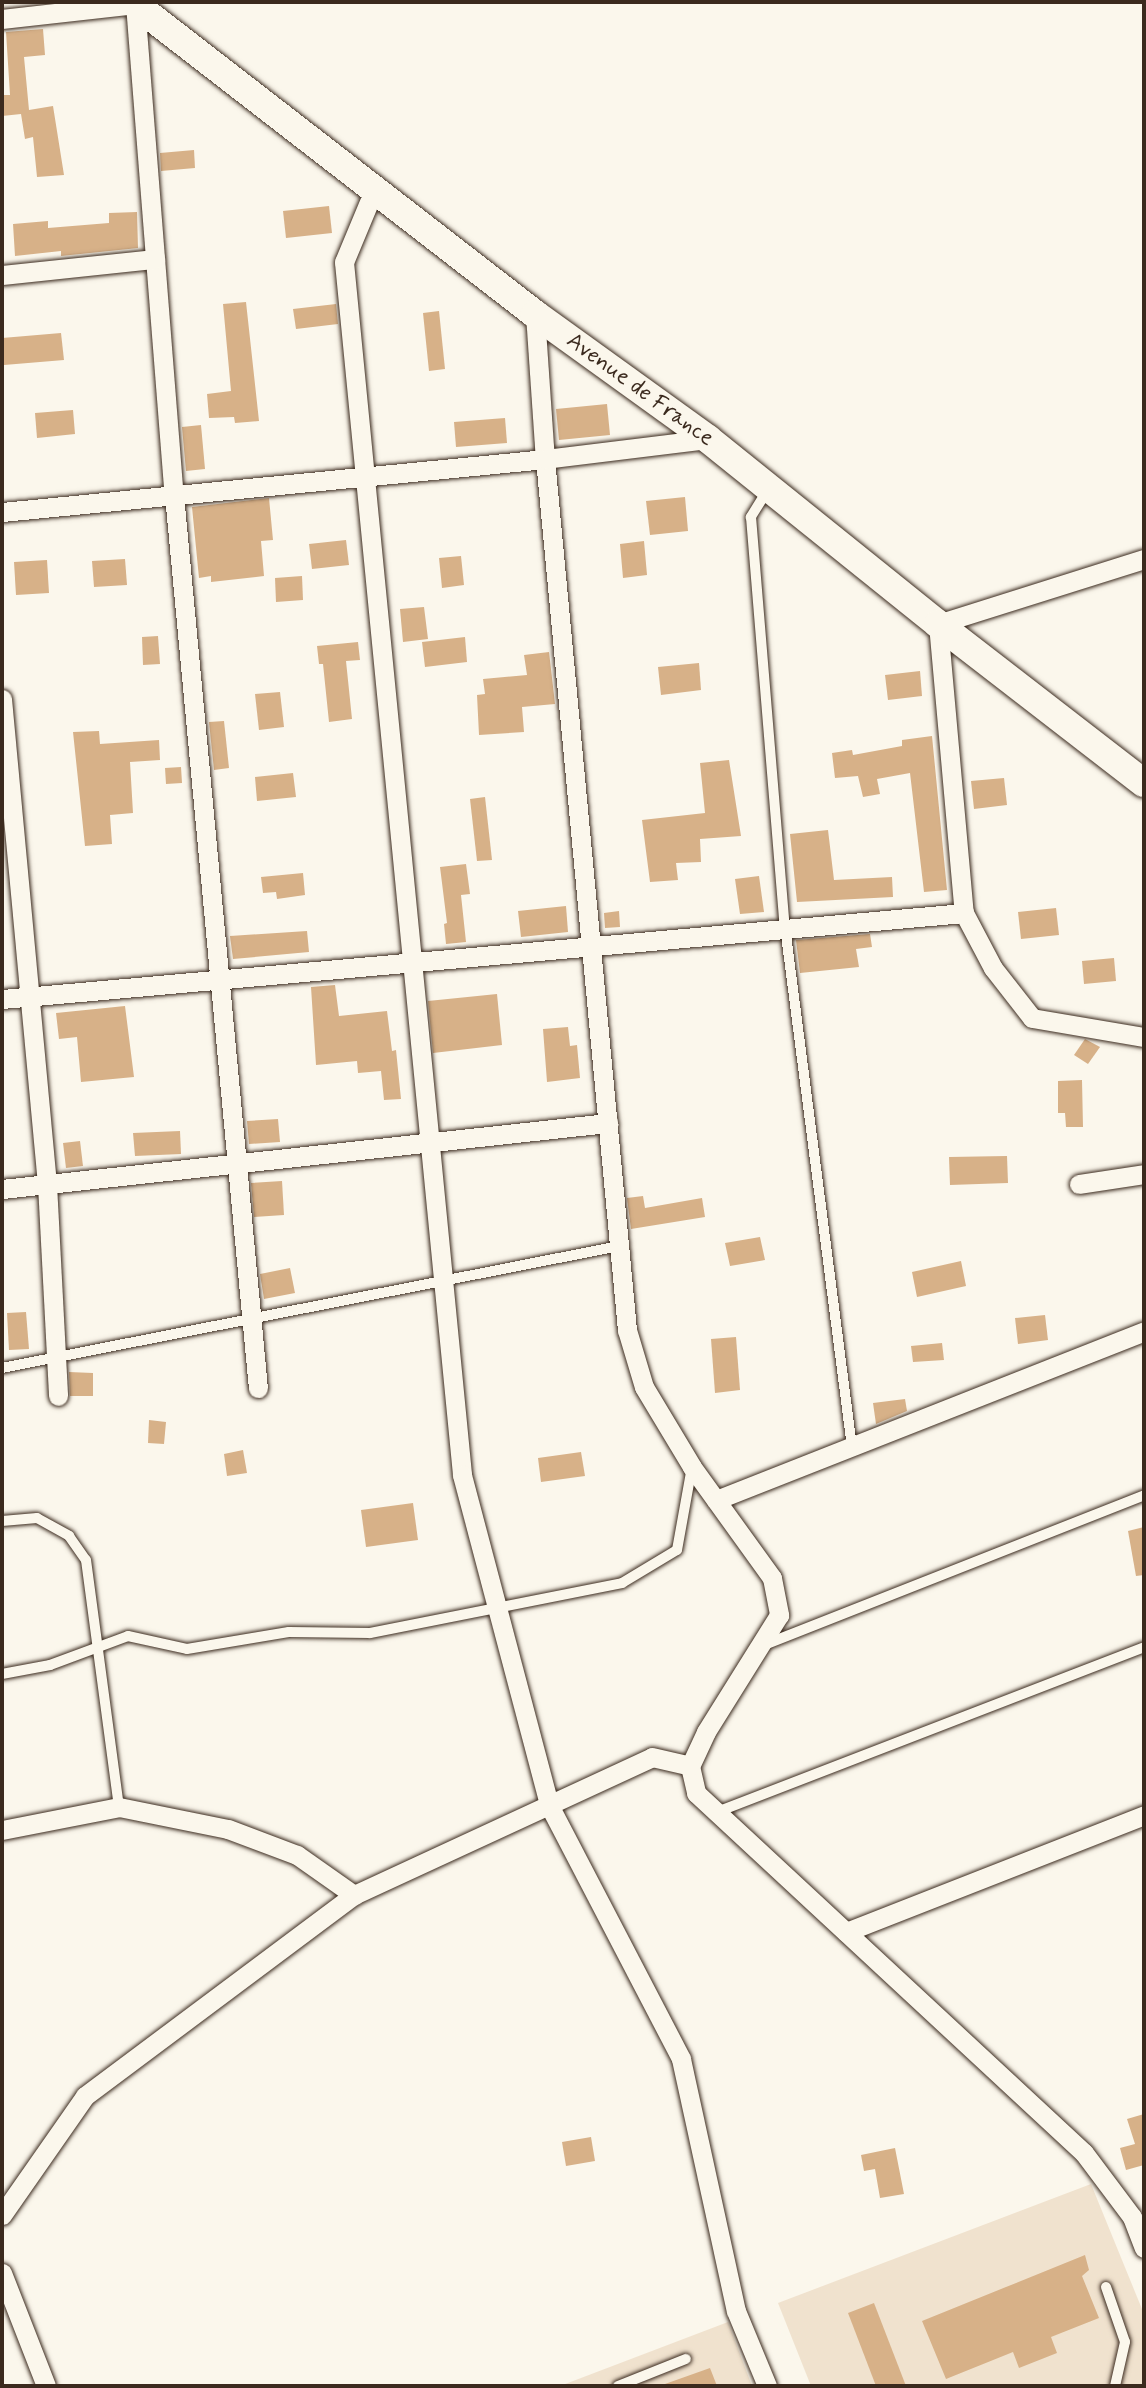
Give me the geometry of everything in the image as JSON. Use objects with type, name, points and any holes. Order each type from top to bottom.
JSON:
[{"type":"main road","name":"Avenue de France","points":[[133,3],[535,314],[708,439],[938,624],[1144,783]]},
{"type":"street","points":[[2,19],[133,3],[174,495],[258,1388]]},
{"type":"street","points":[[369,202],[344,262],[462,1475],[549,1805],[681,2059],[736,2311],[766,2386]]},
{"type":"street","points":[[2,275],[155,259]]},
{"type":"street","points":[[535,314],[545,459],[627,1330],[644,1387],[692,1466],[772,1578],[779,1615],[706,1732],[690,1766],[696,1793],[1084,2153],[1132,2217],[1144,2248]]},
{"type":"street","points":[[2,512],[545,459],[708,439]]},
{"type":"street","points":[[1144,559],[938,624],[964,913],[993,968],[1032,1018],[1107,1033],[1144,1037]]},
{"type":"street","points":[[2,699],[32,996],[47,1184],[58,1396]]},
{"type":"street","points":[[2,999],[964,913]]},
{"type":"street","points":[[2,1189],[608,1123]]},
{"type":"street","points":[[1079,1184],[1144,1174]]},
{"type":"street","points":[[716,1500],[1144,1331]]},
{"type":"street","points":[[2,2215],[85,2096],[354,1895],[652,1757],[690,1766]]},
{"type":"street","points":[[2,1830],[120,1807],[228,1829],[297,1855],[354,1895]]},
{"type":"street","points":[[846,1932],[1144,1815]]},
{"type":"street","points":[[2,2273],[46,2386]]},
{"type":"lane","points":[[769,488],[751,517],[785,927],[852,1447]]},
{"type":"lane","points":[[2,1368],[619,1246]]},
{"type":"lane","points":[[2,1674],[50,1665],[128,1636],[187,1649],[289,1632],[370,1633],[622,1583],[677,1550],[692,1466]]},
{"type":"lane","points":[[759,1647],[1144,1495]]},
{"type":"lane","points":[[2,1521],[37,1518],[69,1536],[86,1560],[120,1807]]},
{"type":"lane","points":[[716,1812],[1144,1647]]},
{"type":"lane","points":[[1106,2287],[1125,2342],[1115,2386]]},
{"type":"lane","points":[[618,2386],[686,2359]]},
{"type":"shaded area","points":[[1091,2184],[1144,2314],[1144,2386],[811,2386],[778,2303]]},
{"type":"shaded area","points":[[728,2322],[752,2386],[560,2386]]},
{"type":"building","points":[[43,29],[45,55],[24,57],[29,110],[53,106],[64,175],[37,177],[33,137],[25,139],[21,114],[2,116],[2,95],[10,95],[6,32]]},
{"type":"building","points":[[194,150],[195,168],[161,171],[160,153]]},
{"type":"building","points":[[329,206],[332,233],[286,238],[283,211]]},
{"type":"building","points":[[137,212],[138,248],[61,256],[61,251],[15,256],[13,224],[48,221],[48,228],[109,223],[109,213]]},
{"type":"building","points":[[246,302],[259,421],[235,423],[234,417],[209,418],[207,394],[231,391],[223,304]]},
{"type":"building","points":[[336,304],[338,324],[296,329],[293,309]]},
{"type":"building","points":[[439,311],[445,369],[429,371],[423,313]]},
{"type":"building","points":[[61,333],[64,360],[4,365],[2,338]]},
{"type":"building","points":[[607,404],[610,435],[559,440],[556,409]]},
{"type":"building","points":[[73,410],[75,434],[37,438],[35,413]]},
{"type":"building","points":[[505,418],[507,443],[456,447],[454,422]]},
{"type":"building","points":[[201,425],[205,469],[186,471],[182,427]]},
{"type":"building","points":[[685,497],[688,531],[650,535],[646,501]]},
{"type":"building","points":[[269,498],[273,540],[261,541],[264,576],[211,582],[211,576],[199,578],[192,507]]},
{"type":"building","points":[[346,540],[349,565],[312,569],[309,544]]},
{"type":"building","points":[[644,541],[647,575],[623,578],[620,544]]},
{"type":"building","points":[[461,556],[464,585],[442,588],[439,558]]},
{"type":"building","points":[[125,559],[127,585],[94,587],[92,561]]},
{"type":"building","points":[[47,560],[49,593],[16,595],[14,562]]},
{"type":"building","points":[[302,576],[303,600],[276,602],[275,578]]},
{"type":"building","points":[[424,607],[428,639],[403,642],[400,609]]},
{"type":"building","points":[[158,636],[160,664],[143,665],[142,637]]},
{"type":"building","points":[[465,637],[467,662],[425,667],[422,642]]},
{"type":"building","points":[[358,642],[360,660],[346,661],[352,719],[329,722],[323,664],[319,664],[317,646]]},
{"type":"building","points":[[549,652],[555,704],[522,707],[524,732],[479,735],[477,695],[485,694],[483,679],[527,675],[524,655]]},
{"type":"building","points":[[699,663],[701,690],[661,695],[658,667]]},
{"type":"building","points":[[920,671],[922,696],[888,700],[885,675]]},
{"type":"building","points":[[280,692],[284,727],[259,730],[255,694]]},
{"type":"building","points":[[224,721],[229,768],[214,770],[209,722]]},
{"type":"building","points":[[99,731],[100,744],[159,740],[160,760],[130,762],[133,813],[110,815],[112,844],[85,846],[73,732]]},
{"type":"building","points":[[932,736],[947,890],[924,892],[910,773],[877,779],[880,794],[863,797],[858,776],[835,778],[832,753],[852,750],[853,755],[902,746],[902,740]]},
{"type":"building","points":[[729,760],[741,836],[700,839],[701,862],[676,863],[678,880],[650,882],[642,820],[705,813],[700,763]]},
{"type":"building","points":[[181,767],[182,783],[166,784],[165,768]]},
{"type":"building","points":[[293,773],[296,797],[257,801],[255,777]]},
{"type":"building","points":[[1004,778],[1007,805],[974,809],[971,781]]},
{"type":"building","points":[[485,797],[492,860],[477,861],[470,799]]},
{"type":"building","points":[[828,830],[834,880],[892,877],[893,897],[797,902],[790,834]]},
{"type":"building","points":[[466,864],[470,894],[461,895],[466,942],[446,944],[444,924],[447,923],[440,867]]},
{"type":"building","points":[[303,873],[305,895],[277,899],[276,892],[263,893],[261,877]]},
{"type":"building","points":[[759,876],[764,912],[740,914],[735,879]]},
{"type":"building","points":[[566,906],[568,932],[521,937],[518,911]]},
{"type":"building","points":[[1056,908],[1059,935],[1021,939],[1018,912]]},
{"type":"building","points":[[619,911],[620,927],[605,928],[604,913]]},
{"type":"building","points":[[307,931],[309,952],[233,959],[230,936]]},
{"type":"building","points":[[870,934],[872,947],[856,949],[859,967],[800,973],[796,940]]},
{"type":"building","points":[[1114,958],[1116,981],[1084,984],[1082,961]]},
{"type":"building","points":[[335,985],[339,1016],[387,1011],[392,1051],[396,1050],[401,1099],[384,1100],[381,1071],[358,1073],[357,1061],[316,1065],[311,987]]},
{"type":"building","points":[[497,994],[502,1045],[433,1053],[428,1001]]},
{"type":"building","points":[[125,1006],[134,1077],[81,1082],[77,1037],[59,1039],[56,1013]]},
{"type":"building","points":[[568,1027],[570,1046],[577,1045],[580,1078],[547,1082],[543,1029]]},
{"type":"building","points":[[1085,1039],[1100,1047],[1088,1064],[1074,1055]]},
{"type":"building","points":[[1082,1080],[1083,1127],[1066,1127],[1065,1113],[1058,1113],[1058,1081]]},
{"type":"building","points":[[278,1119],[280,1142],[249,1144],[247,1121]]},
{"type":"building","points":[[180,1131],[181,1154],[135,1156],[133,1133]]},
{"type":"building","points":[[80,1141],[83,1166],[66,1168],[63,1143]]},
{"type":"building","points":[[1007,1156],[1008,1183],[950,1185],[949,1157]]},
{"type":"building","points":[[282,1181],[284,1215],[254,1217],[251,1183]]},
{"type":"building","points":[[643,1196],[645,1208],[702,1198],[705,1217],[631,1229],[627,1198]]},
{"type":"building","points":[[760,1237],[765,1260],[730,1266],[725,1243]]},
{"type":"building","points":[[961,1261],[966,1286],[917,1297],[912,1272]]},
{"type":"building","points":[[290,1268],[295,1293],[264,1299],[260,1274]]},
{"type":"building","points":[[26,1312],[29,1349],[9,1350],[7,1313]]},
{"type":"building","points":[[1045,1315],[1048,1340],[1018,1344],[1015,1318]]},
{"type":"building","points":[[736,1337],[740,1390],[715,1393],[711,1339]]},
{"type":"building","points":[[942,1343],[944,1360],[913,1362],[911,1346]]},
{"type":"building","points":[[69,1372],[93,1373],[93,1396],[70,1396]]},
{"type":"building","points":[[905,1399],[907,1411],[876,1424],[873,1403]]},
{"type":"building","points":[[149,1420],[166,1422],[164,1444],[148,1443]]},
{"type":"building","points":[[243,1450],[247,1473],[227,1476],[224,1454]]},
{"type":"building","points":[[581,1452],[585,1476],[541,1482],[538,1458]]},
{"type":"building","points":[[413,1503],[418,1540],[366,1547],[361,1510]]},
{"type":"building","points":[[1144,1527],[1144,1575],[1136,1576],[1128,1531]]},
{"type":"building","points":[[1144,2114],[1144,2165],[1126,2170],[1120,2148],[1135,2144],[1127,2119]]},
{"type":"building","points":[[591,2137],[595,2161],[566,2166],[562,2142]]},
{"type":"building","points":[[895,2148],[904,2194],[880,2198],[875,2169],[864,2171],[861,2155]]},
{"type":"building","points":[[1085,2255],[1089,2270],[1082,2276],[1099,2318],[1051,2337],[1057,2353],[1019,2368],[1013,2352],[946,2379],[922,2321]]},
{"type":"building","points":[[874,2303],[906,2386],[876,2386],[848,2313]]},
{"type":"building","points":[[710,2368],[717,2386],[665,2386],[665,2384]]}]
